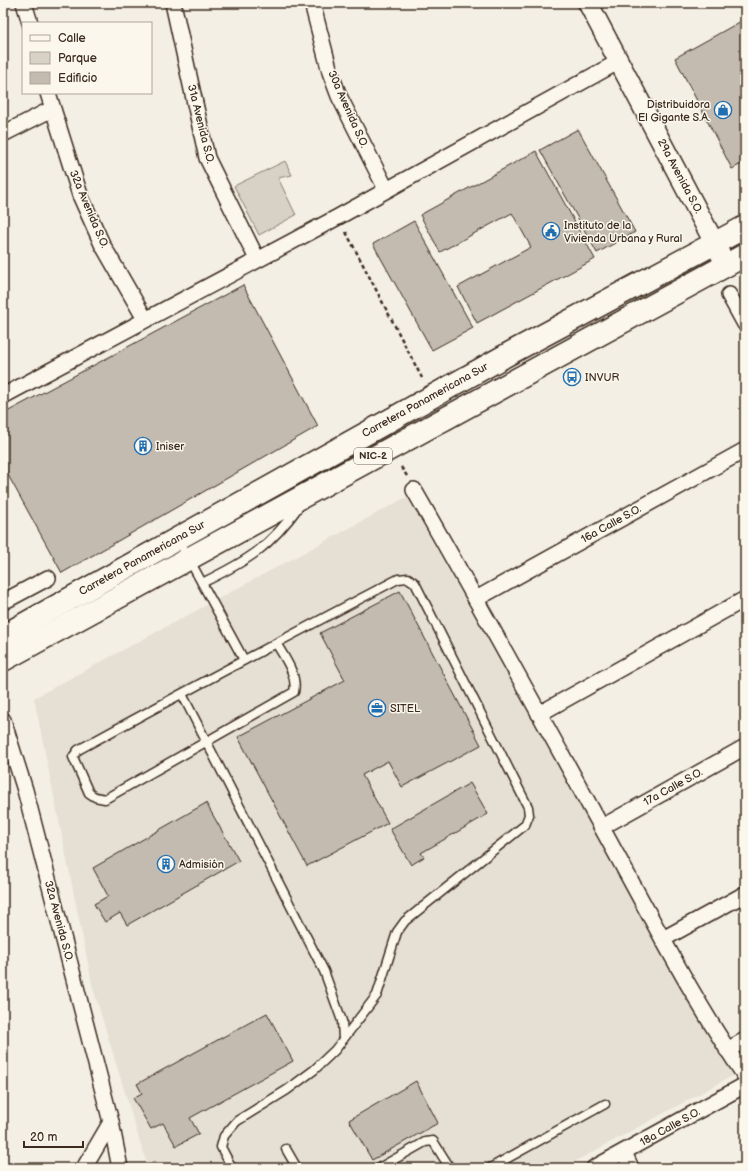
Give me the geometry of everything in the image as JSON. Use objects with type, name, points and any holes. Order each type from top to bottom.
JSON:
[{"type":"highway","name":"Carretera Panamericana Sur","points":[[3,636],[432,396],[745,227]]},
{"type":"highway","name":"Carretera Panamericana Sur","points":[[3,660],[745,255]]},
{"type":"street","points":[[24,3],[30,22]]},
{"type":"street","name":"31a Avenida S.O.","points":[[173,3],[208,158],[257,259]]},
{"type":"street","name":"30a Avenida S.O.","points":[[312,3],[330,72],[340,96],[386,189]]},
{"type":"street","name":"29a Avenida S.O.","points":[[588,3],[726,265]]},
{"type":"street","points":[[3,396],[338,217],[386,189],[618,62]]},
{"type":"street","name":"32a Avenida S.O.","points":[[48,94],[80,195],[96,230],[145,319]]},
{"type":"street","points":[[3,134],[52,109]]},
{"type":"street","points":[[729,295],[745,324]]},
{"type":"street","name":"16a Calle S.O.","points":[[476,599],[745,450]]},
{"type":"street","points":[[411,484],[663,939],[727,1050],[745,1076]]},
{"type":"street","points":[[3,602],[48,578]]},
{"type":"street","points":[[539,714],[745,599]]},
{"type":"street","name":"32a Avenida S.O.","points":[[3,720],[25,790],[111,1122],[120,1168]]},
{"type":"street","name":"17a Calle S.O.","points":[[602,827],[745,746]]},
{"type":"street","points":[[663,939],[745,894]]},
{"type":"street","points":[[727,1050],[745,1040]]},
{"type":"street","name":"18a Calle S.O.","points":[[594,1168],[745,1085]]},
{"type":"street","points":[[84,1168],[111,1122]]},
{"type":"street","points":[[624,1152],[630,1168]]},
{"type":"lane","points":[[202,583],[238,565],[262,550],[283,529],[309,492]]},
{"type":"lane","points":[[178,538],[244,660]]},
{"type":"lane","points":[[232,1168],[221,1147],[224,1136],[237,1121],[287,1090],[314,1070],[343,1039],[377,995],[397,932],[405,922],[525,825],[529,815],[528,807],[415,583],[408,578],[398,579],[276,643],[244,660],[78,750],[73,757],[89,793],[95,797],[104,798],[294,692],[296,685],[293,675],[276,643]]},
{"type":"lane","points":[[182,694],[324,971],[342,1022],[343,1039]]},
{"type":"lane","points":[[490,1168],[606,1104]]},
{"type":"lane","points":[[379,1168],[425,1142],[433,1141],[450,1168]]},
{"type":"lane","points":[[286,1149],[297,1168]]},
{"type":"path","points":[[338,217],[432,396]]},
{"type":"path","points":[[399,463],[411,484]]},
{"type":"shaded area","name":"SITEL","points":[[407,497],[734,1075],[563,1168],[148,1168],[93,988],[34,698]]},
{"type":"green space","points":[[285,161],[292,175],[278,178],[296,215],[259,235],[234,186]]},
{"type":"building","name":"Distribuidora El Gigante S.A.","points":[[745,19],[745,162],[732,169],[675,58]]},
{"type":"building","name":"Instituto de la Vivienda Urbana y Rural","points":[[578,129],[635,232],[597,253],[540,150]]},
{"type":"building","name":"Instituto de la Vivienda Urbana y Rural","points":[[536,151],[595,259],[477,323],[458,287],[531,247],[512,213],[440,252],[420,215]]},
{"type":"building","points":[[414,221],[473,328],[432,350],[373,244]]},
{"type":"building","name":"Iniser","points":[[243,285],[318,426],[62,573],[3,466],[3,414]]},
{"type":"building","name":"SITEL","points":[[400,591],[481,745],[402,787],[388,761],[362,775],[388,823],[307,866],[238,737],[345,680],[320,633]]},
{"type":"building","points":[[470,783],[488,814],[421,853],[424,857],[411,865],[390,829]]},
{"type":"building","name":"Admisión","points":[[206,803],[239,861],[127,925],[120,913],[105,922],[94,904],[108,896],[93,868]]},
{"type":"building","points":[[267,1013],[293,1061],[190,1118],[199,1134],[176,1146],[163,1123],[151,1129],[133,1098],[142,1093],[137,1084]]},
{"type":"building","points":[[416,1081],[438,1123],[372,1160],[349,1120]]},
{"type":"place","name":"Distribuidora El Gigante S.A.","points":[[723,110]]},
{"type":"place","name":"Instituto de la Vivienda Urbana y Rural","points":[[551,231]]},
{"type":"place","name":"INVUR","points":[[572,377]]},
{"type":"place","name":"Iniser","points":[[143,446]]},
{"type":"place","name":"SITEL","points":[[377,708]]},
{"type":"place","name":"Admisión","points":[[166,864]]}]
